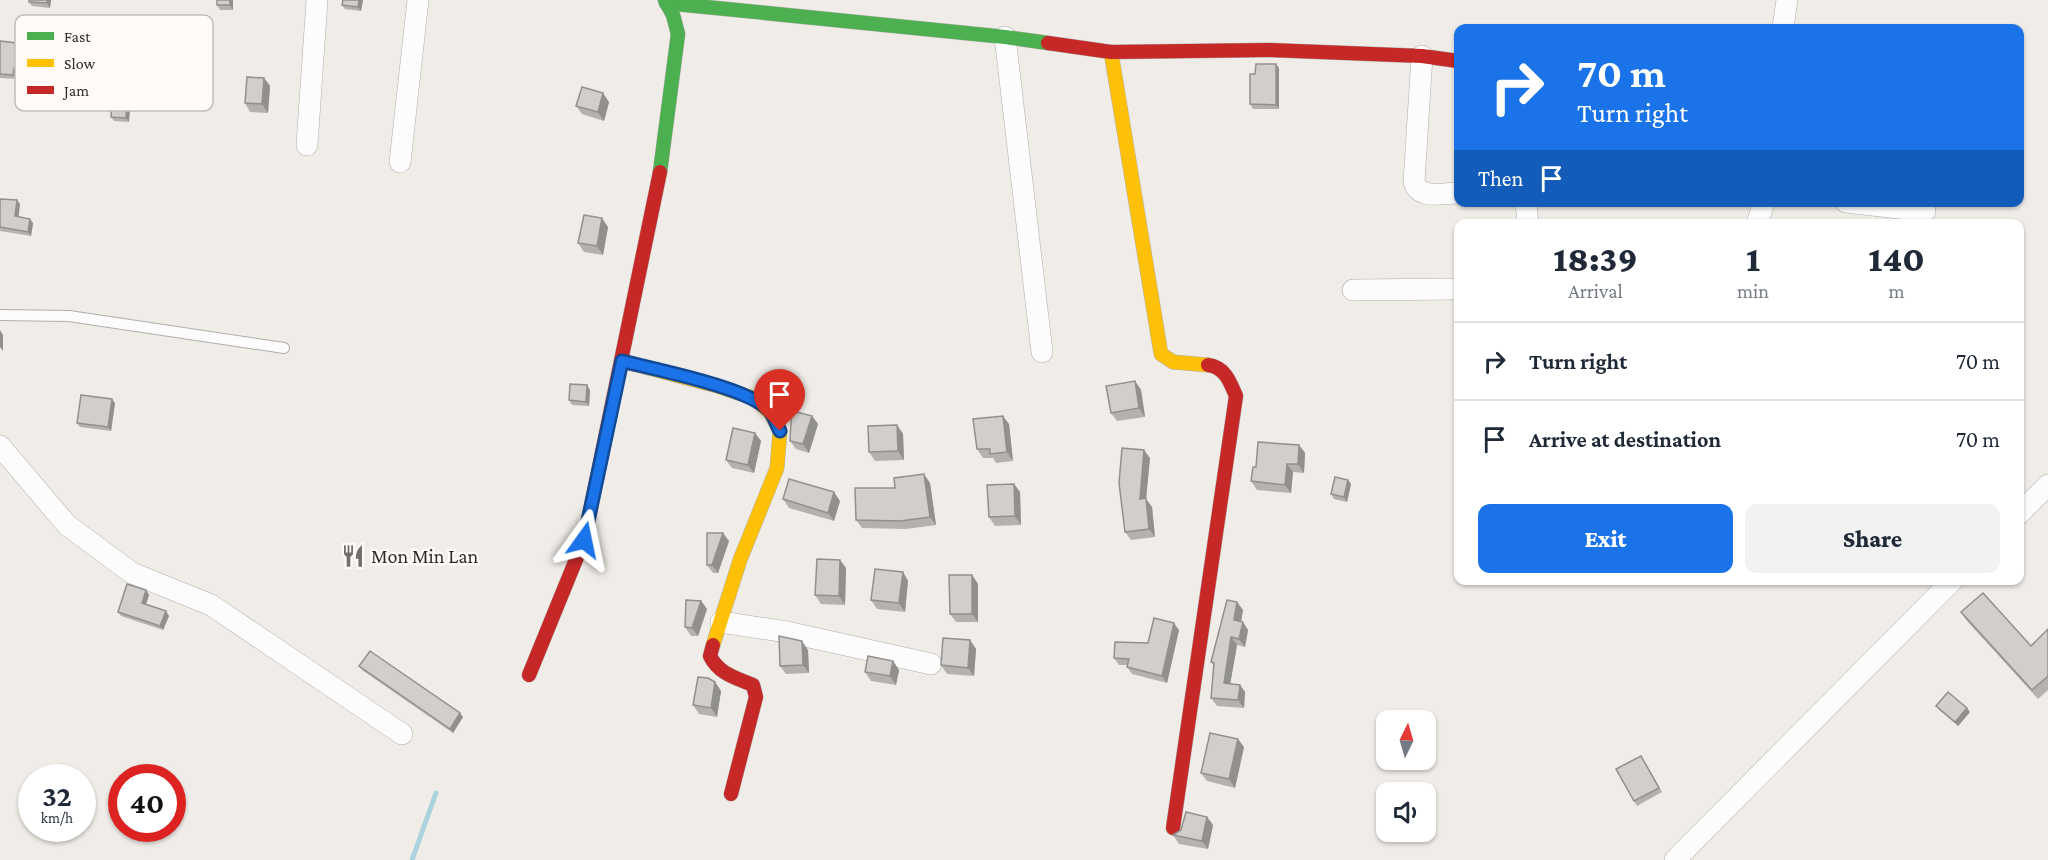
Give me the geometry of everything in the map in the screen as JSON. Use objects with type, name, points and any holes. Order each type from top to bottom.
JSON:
[{"type":"street","points":[[307,145],[317,0]]},
{"type":"street","points":[[400,162],[418,0]]},
{"type":"street","points":[[1784,24],[1787,0]]},
{"type":"street","points":[[665,2],[1005,37],[1111,52],[1269,50],[1422,56],[1454,60]]},
{"type":"street","points":[[529,675],[584,540],[659,184],[678,34],[673,15],[665,2]]},
{"type":"street","points":[[1005,37],[1042,352]]},
{"type":"street","points":[[1111,52],[1161,354],[1173,362],[1215,366],[1226,374],[1236,396],[1173,828]]},
{"type":"street","points":[[1422,56],[1414,182],[1416,190],[1421,194],[1454,193]]},
{"type":"street","points":[[1889,207],[1924,211]]},
{"type":"street","points":[[1353,290],[1454,289]]},
{"type":"street","points":[[622,361],[753,398],[770,411],[780,431],[777,468],[740,560],[710,656],[714,665],[726,675],[753,685],[756,697],[731,794]]},
{"type":"street","points":[[0,446],[67,525],[132,573],[211,605],[402,734]]},
{"type":"street","points":[[2024,509],[2048,485]]},
{"type":"street","points":[[1674,860],[1948,585]]},
{"type":"street","points":[[721,622],[787,632],[931,664]]},
{"type":"lane","points":[[0,315],[69,316],[284,348]]},
{"type":"building","points":[[29,0],[47,0],[47,3],[29,2]]},
{"type":"building","points":[[217,0],[230,0],[230,5],[217,5]]},
{"type":"building","points":[[343,0],[359,0],[358,7],[342,5]]},
{"type":"building","points":[[0,41],[15,43],[13,75],[0,74]]},
{"type":"building","points":[[1256,64],[1276,64],[1276,105],[1250,104],[1250,74],[1255,74]]},
{"type":"building","points":[[247,77],[264,78],[262,104],[245,103]]},
{"type":"building","points":[[582,87],[603,93],[598,112],[576,106]]},
{"type":"building","points":[[111,111],[126,111],[126,118],[111,117]]},
{"type":"building","points":[[0,199],[17,200],[15,216],[30,219],[28,232],[0,227]]},
{"type":"building","points":[[584,215],[602,218],[597,246],[578,243]]},
{"type":"building","points":[[1135,381],[1139,408],[1111,413],[1106,386]]},
{"type":"building","points":[[570,384],[587,385],[586,402],[569,400]]},
{"type":"building","points":[[81,395],[112,399],[108,427],[77,423]]},
{"type":"building","points":[[793,411],[812,416],[803,444],[790,441]]},
{"type":"building","points":[[1003,416],[1007,452],[990,454],[990,449],[977,449],[973,419]]},
{"type":"building","points":[[897,425],[898,451],[869,452],[868,426]]},
{"type":"building","points":[[733,428],[755,433],[748,465],[726,460]]},
{"type":"building","points":[[1258,442],[1299,445],[1298,464],[1287,464],[1285,485],[1251,481],[1253,467],[1256,467]]},
{"type":"building","points":[[1122,448],[1144,450],[1140,499],[1146,498],[1149,529],[1125,532],[1119,483]]},
{"type":"building","points":[[924,474],[930,517],[900,521],[856,520],[855,488],[895,488],[894,478]]},
{"type":"building","points":[[1335,477],[1348,480],[1344,497],[1331,494]]},
{"type":"building","points":[[789,479],[834,492],[828,513],[783,499]]},
{"type":"building","points":[[1014,484],[1015,516],[989,517],[987,485]]},
{"type":"building","points":[[707,533],[723,533],[712,565],[707,565]]},
{"type":"building","points":[[817,559],[840,560],[839,596],[815,595]]},
{"type":"building","points":[[875,569],[903,572],[899,603],[871,600]]},
{"type":"building","points":[[949,575],[972,575],[972,614],[950,614]]},
{"type":"building","points":[[127,584],[146,590],[142,603],[166,611],[160,626],[118,612]]},
{"type":"building","points":[[1983,593],[2031,646],[2048,629],[2048,676],[2032,690],[1961,612]]},
{"type":"building","points":[[686,600],[701,601],[692,628],[685,627]]},
{"type":"building","points":[[1227,600],[1237,602],[1234,620],[1243,622],[1239,639],[1231,637],[1224,683],[1240,685],[1238,700],[1211,698],[1214,663],[1211,662]]},
{"type":"building","points":[[1154,618],[1174,623],[1162,676],[1127,667],[1129,659],[1114,658],[1115,642],[1148,643]]},
{"type":"building","points":[[779,636],[802,641],[803,665],[780,666]]},
{"type":"building","points":[[943,638],[970,640],[968,668],[941,665]]},
{"type":"building","points":[[370,651],[460,713],[450,729],[359,666]]},
{"type":"building","points":[[868,656],[893,661],[890,676],[865,672]]},
{"type":"building","points":[[698,677],[708,678],[715,682],[711,708],[693,705]]},
{"type":"building","points":[[1948,692],[1967,708],[1955,722],[1936,706]]},
{"type":"building","points":[[1210,733],[1238,739],[1229,779],[1201,773]]},
{"type":"building","points":[[1641,756],[1659,788],[1634,801],[1616,769]]},
{"type":"building","points":[[1186,812],[1207,817],[1202,841],[1173,835],[1181,830]]},
{"type":"waterway","points":[[412,860],[436,793]]},
{"type":"traffic: fast","points":[[660,172],[678,34],[673,15],[665,0]]},
{"type":"traffic: fast","points":[[666,3],[1048,43]]},
{"type":"traffic: slow","points":[[1111,52],[1161,354],[1173,362],[1208,365]]},
{"type":"traffic: slow","points":[[622,361],[753,398],[770,412],[780,431],[777,468],[740,560],[713,645]]},
{"type":"traffic: jam","points":[[1048,43],[1111,52],[1269,50],[1422,56],[1454,60]]},
{"type":"traffic: jam","points":[[529,675],[584,540],[660,172]]},
{"type":"traffic: jam","points":[[1173,828],[1236,396],[1223,372],[1208,365]]},
{"type":"traffic: jam","points":[[713,645],[710,656],[718,667],[728,675],[753,685],[756,697],[731,794]]},
{"type":"place","name":"Mon Min Lan","points":[[353,556]]},
{"type":"route","points":[[584,540],[622,361],[753,398],[770,411],[780,431]]}]
